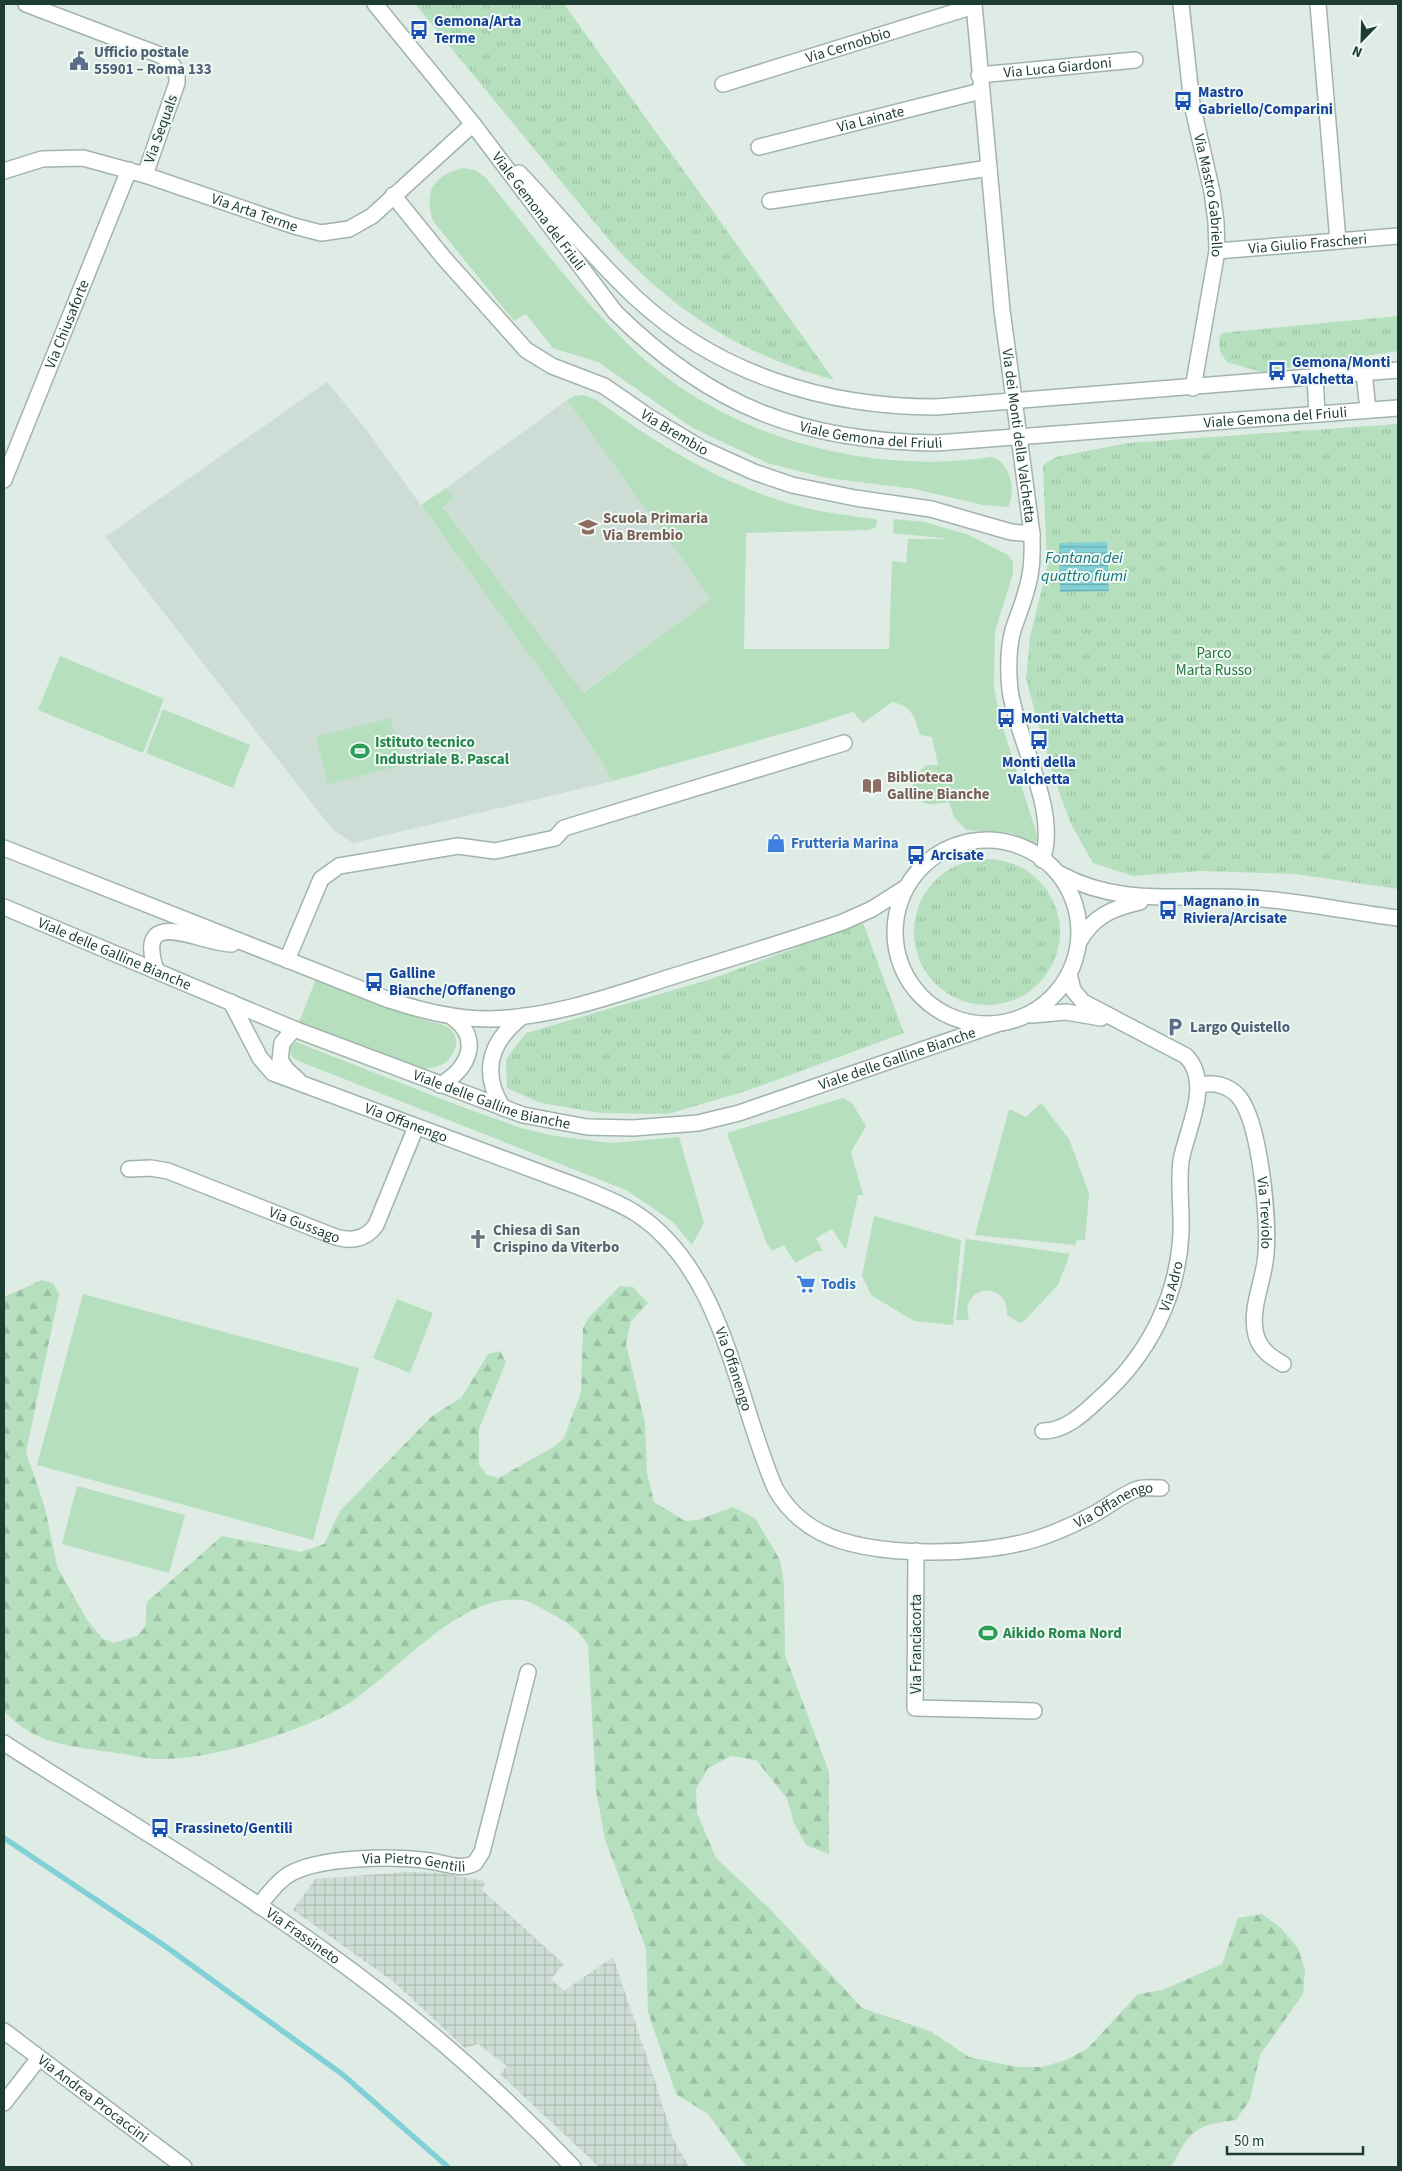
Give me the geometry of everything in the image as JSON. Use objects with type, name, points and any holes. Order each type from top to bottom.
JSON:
[{"type":"street","name":"Via Sequals","points":[[26,4],[160,56],[176,70],[177,83],[145,175]]},
{"type":"street","name":"Viale Gemona del Friuli","points":[[375,4],[473,124],[614,312],[664,356],[710,387],[751,409],[831,434],[857,439],[936,443],[1398,408]]},
{"type":"street","name":"Via Mastro Gabriello","points":[[1180,4],[1192,104],[1214,202],[1217,250],[1193,388]]},
{"type":"street","points":[[1318,4],[1338,241]]},
{"type":"street","name":"Via dei Monti della Valchetta","points":[[974,5],[1002,310],[1032,534],[1032,566],[1013,632],[1009,678],[1017,726],[1046,820],[1047,840],[1042,860]]},
{"type":"street","name":"Via Cernobbio","points":[[723,84],[974,5]]},
{"type":"street","name":"Via Luca Giardoni","points":[[979,75],[1135,60]]},
{"type":"street","name":"Via Lainate","points":[[759,147],[981,91]]},
{"type":"street","name":"Via Arta Terme","points":[[4,170],[34,160],[65,157],[84,158],[145,175],[294,226],[321,232],[337,232],[356,227],[372,216],[473,124]]},
{"type":"street","name":"Viale Gemona del Friuli","points":[[473,124],[638,300],[686,337],[728,362],[785,386],[852,402],[891,407],[936,408],[1398,370]]},
{"type":"street","points":[[770,201],[989,168]]},
{"type":"street","name":"Via Chiusaforte","points":[[4,480],[129,170]]},
{"type":"street","name":"Via Brembio","points":[[393,195],[443,257],[514,338],[543,361],[604,386],[671,431],[718,457],[754,472],[823,492],[922,507],[1010,532],[1032,534]]},
{"type":"street","name":"Via Giulio Frascheri","points":[[1217,250],[1398,236]]},
{"type":"street","points":[[1364,372],[1368,410]]},
{"type":"street","points":[[1315,376],[1318,414]]},
{"type":"street","points":[[287,960],[321,879],[339,866],[458,846],[496,851],[555,838],[564,828],[573,825],[844,743]]},
{"type":"street","points":[[4,848],[402,1004],[452,1017],[490,1019],[524,1015],[593,1000],[834,926],[872,909],[905,888],[933,855],[957,844],[973,840],[991,839],[1008,843],[1042,860],[1058,873],[1075,882],[1106,892],[1127,896],[1250,898],[1398,918]]},
{"type":"street","points":[[1021,1018],[1049,1001],[1069,974],[1078,943],[1079,923],[1076,906],[1058,873]]},
{"type":"street","points":[[905,888],[896,911],[895,943],[901,966],[913,988],[931,1006],[949,1016],[968,1022],[997,1024],[1021,1018],[1066,1012],[1122,1024]]},
{"type":"street","points":[[1078,943],[1091,924],[1107,912],[1121,906],[1168,898]]},
{"type":"street","name":"Viale delle Galline Bianche","points":[[4,907],[294,1029],[440,1085],[503,1108],[549,1121],[586,1127],[646,1128],[698,1123],[739,1112],[997,1024]]},
{"type":"street","points":[[156,970],[152,958],[152,947],[154,937],[162,932],[179,932],[222,944],[243,942]]},
{"type":"street","points":[[1069,974],[1071,986],[1079,999],[1122,1024],[1186,1056],[1195,1071],[1198,1086]]},
{"type":"street","name":"Via Offanengo","points":[[231,1002],[269,1070],[281,1077],[302,1082],[416,1127],[610,1199],[636,1214],[658,1230],[676,1250],[704,1293],[715,1316],[769,1474],[784,1502],[809,1526],[836,1539],[876,1547],[916,1551],[986,1549],[1036,1539],[1092,1515],[1139,1488],[1161,1488]]},
{"type":"street","points":[[503,1108],[494,1093],[491,1077],[493,1048],[502,1034],[524,1015]]},
{"type":"street","points":[[440,1085],[458,1073],[466,1060],[468,1052],[466,1031],[452,1017]]},
{"type":"street","name":"Via Offanengo","points":[[294,1029],[282,1043],[280,1060],[287,1070],[302,1082]]},
{"type":"street","name":"Via Treviolo","points":[[1198,1086],[1211,1083],[1228,1088],[1239,1098],[1248,1117],[1259,1165],[1266,1226],[1265,1263],[1256,1303],[1255,1328],[1264,1350],[1283,1364]]},
{"type":"street","name":"Via Adro","points":[[1043,1431],[1056,1430],[1064,1426],[1106,1393],[1139,1356],[1162,1316],[1179,1254],[1181,1161],[1198,1086]]},
{"type":"street","name":"Via Gussago","points":[[129,1169],[151,1168],[168,1171],[333,1236],[355,1239],[368,1235],[376,1225],[416,1127]]},
{"type":"street","name":"Via Franciacorta","points":[[916,1551],[915,1708],[1034,1711]]},
{"type":"street","name":"Via Pietro Gentili","points":[[259,1906],[272,1889],[287,1876],[317,1864],[405,1859],[460,1867],[475,1863],[482,1852],[528,1672]]},
{"type":"street","name":"Via Frassineto","points":[[4,1744],[259,1906],[336,1959],[411,2018],[514,2108],[573,2167]]},
{"type":"street","name":"Via Andrea Procaccini","points":[[4,2031],[184,2167]]},
{"type":"street","points":[[4,2103],[39,2058]]},
{"type":"shaded area","points":[[327,382],[368,432],[566,706],[613,781],[353,843],[332,829],[105,537]]},
{"type":"shaded area","points":[[567,400],[711,599],[582,693],[443,506],[453,498],[446,488]]},
{"type":"shaded area","points":[[407,1872],[439,1873],[480,1880],[485,1883],[482,1890],[564,1964],[551,1979],[564,1991],[613,1957],[673,2139],[689,2167],[599,2167],[500,2074],[507,2066],[478,2044],[465,2048],[395,1983],[293,1910],[315,1879]]},
{"type":"green space","points":[[415,4],[564,4],[834,380],[771,358],[715,330],[689,313],[639,271],[615,247]]},
{"type":"green space","points":[[463,168],[475,170],[485,177],[593,308],[633,349],[670,380],[710,406],[754,427],[800,443],[847,454],[896,461],[944,461],[991,457],[1003,464],[1010,478],[1012,493],[1008,507],[983,505],[915,489],[826,478],[767,463],[691,427],[598,362],[553,348],[526,314],[514,321],[433,221],[430,211],[430,194],[433,187],[444,176],[452,171]]},
{"type":"green space","points":[[1398,316],[1398,351],[1261,372],[1227,362],[1220,352],[1219,339],[1221,333]]},
{"type":"green space","points":[[584,395],[597,400],[672,451],[725,479],[753,491],[811,509],[878,521],[875,528],[868,530],[746,533],[744,649],[889,649],[892,561],[906,563],[908,539],[950,539],[893,533],[894,519],[925,522],[969,535],[1008,555],[1013,562],[1013,574],[995,631],[994,687],[1001,722],[1038,838],[1035,845],[1012,833],[966,830],[954,817],[949,802],[928,804],[916,796],[912,791],[913,778],[926,765],[938,765],[932,737],[920,735],[912,713],[904,706],[892,702],[863,723],[853,712],[613,781],[566,706],[421,505],[446,488],[454,498],[443,507],[583,693],[711,599],[567,400],[575,396]]},
{"type":"green space","name":"Parco Marta Russo","points":[[1398,424],[1398,889],[1296,874],[1201,871],[1133,876],[1093,863],[1070,822],[1051,769],[1026,679],[1030,637],[1047,568],[1043,465],[1056,457],[1128,443]]},
{"type":"green space","points":[[60,656],[164,699],[143,753],[38,710]]},
{"type":"green space","points":[[163,709],[250,745],[233,788],[146,753]]},
{"type":"green space","name":"Istituto tecnico Industriale B. Pascal","points":[[391,718],[403,765],[328,784],[316,737]]},
{"type":"green space","points":[[987,859],[1015,865],[1038,881],[1054,904],[1060,932],[1054,960],[1038,983],[1015,999],[987,1005],[959,999],[936,983],[920,960],[914,932],[920,904],[936,881],[959,865]]},
{"type":"green space","points":[[863,923],[904,1033],[749,1090],[668,1114],[601,1113],[541,1103],[507,1088],[506,1059],[526,1033],[708,980]]},
{"type":"green space","points":[[316,979],[404,1013],[447,1027],[454,1034],[456,1040],[455,1050],[451,1057],[442,1065],[425,1069],[298,1025]]},
{"type":"green space","points":[[296,1042],[521,1128],[555,1136],[611,1143],[679,1137],[704,1223],[692,1245],[672,1221],[626,1190],[296,1060],[291,1055],[290,1048]]},
{"type":"green space","points":[[843,1098],[852,1103],[866,1126],[851,1152],[863,1195],[858,1195],[846,1250],[832,1229],[816,1238],[823,1251],[817,1251],[795,1263],[784,1245],[772,1251],[766,1242],[727,1133]]},
{"type":"green space","points":[[1041,1103],[1069,1139],[1089,1193],[1085,1240],[1077,1240],[1075,1245],[975,1235],[1009,1109],[1026,1117]]},
{"type":"green space","points":[[874,1216],[961,1240],[953,1325],[914,1321],[871,1295],[862,1276]]},
{"type":"green space","points":[[966,1239],[1070,1254],[1058,1285],[1024,1321],[1020,1323],[1007,1315],[1005,1303],[1000,1296],[993,1292],[985,1291],[971,1299],[968,1308],[969,1320],[956,1320]]},
{"type":"green space","points":[[42,1280],[53,1283],[59,1294],[26,1452],[45,1508],[57,1566],[87,1620],[103,1639],[114,1643],[137,1636],[145,1627],[147,1602],[222,1536],[301,1552],[324,1544],[340,1511],[431,1417],[462,1397],[488,1354],[500,1351],[506,1362],[479,1429],[479,1465],[487,1475],[499,1478],[555,1446],[564,1438],[581,1392],[583,1328],[589,1317],[620,1286],[633,1287],[648,1303],[631,1321],[626,1344],[645,1423],[647,1473],[654,1502],[685,1521],[698,1520],[733,1507],[755,1518],[780,1560],[784,1584],[785,1655],[829,1772],[829,1854],[806,1845],[794,1823],[787,1798],[756,1760],[731,1756],[708,1768],[696,1789],[697,1813],[716,1858],[769,1908],[862,2008],[930,2031],[969,2057],[1017,2067],[1042,2067],[1066,2060],[1088,2048],[1138,1994],[1162,1990],[1222,1964],[1238,1918],[1262,1914],[1282,1929],[1298,1948],[1305,1970],[1303,1994],[1260,2055],[1250,2100],[1236,2120],[1210,2125],[1189,2137],[1171,2167],[747,2167],[708,2114],[676,2094],[648,2012],[646,1948],[605,1840],[596,1790],[588,1645],[569,1625],[527,1601],[496,1602],[471,1611],[446,1626],[375,1684],[330,1714],[293,1730],[228,1750],[185,1758],[152,1759],[53,1742],[40,1737],[16,1722],[4,1711],[4,1297]]},
{"type":"green space","points":[[83,1294],[359,1368],[313,1540],[37,1465]]},
{"type":"green space","points":[[397,1299],[433,1313],[410,1373],[373,1358]]},
{"type":"green space","points":[[77,1486],[185,1515],[169,1573],[62,1544]]},
{"type":"water","name":"Fontana dei quattro fiumi","points":[[1107,542],[1109,591],[1060,592],[1059,543]]},
{"type":"waterway","points":[[4,1838],[165,1946],[342,2074],[448,2167]]},
{"type":"place","name":"Gemona/Arta Terme","points":[[419,30]]},
{"type":"place","name":"Ufficio postale 55901 – Roma 133","points":[[79,61]]},
{"type":"place","name":"Mastro Gabriello/Comparini","points":[[1183,101]]},
{"type":"place","name":"Gemona/Monti Valchetta","points":[[1277,371]]},
{"type":"place","name":"Scuola Primaria Via Brembio","points":[[588,527]]},
{"type":"place","name":"Monti Valchetta","points":[[1006,718]]},
{"type":"place","name":"Monti della Valchetta","points":[[1039,740]]},
{"type":"place","name":"Istituto tecnico Industriale B. Pascal","points":[[360,751]]},
{"type":"place","name":"Biblioteca Galline Bianche","points":[[872,786]]},
{"type":"place","name":"Frutteria Marina","points":[[776,843]]},
{"type":"place","name":"Arcisate","points":[[916,855]]},
{"type":"place","name":"Magnano in Riviera/Arcisate","points":[[1168,910]]},
{"type":"place","name":"Galline Bianche/Offanengo","points":[[374,982]]},
{"type":"place","name":"Largo Quistello","points":[[1175,1027]]},
{"type":"place","name":"Chiesa di San Crispino da Viterbo","points":[[478,1239]]},
{"type":"place","name":"Todis","points":[[806,1284]]},
{"type":"place","name":"Aikido Roma Nord","points":[[988,1633]]},
{"type":"place","name":"Frassineto/Gentili","points":[[160,1828]]}]
